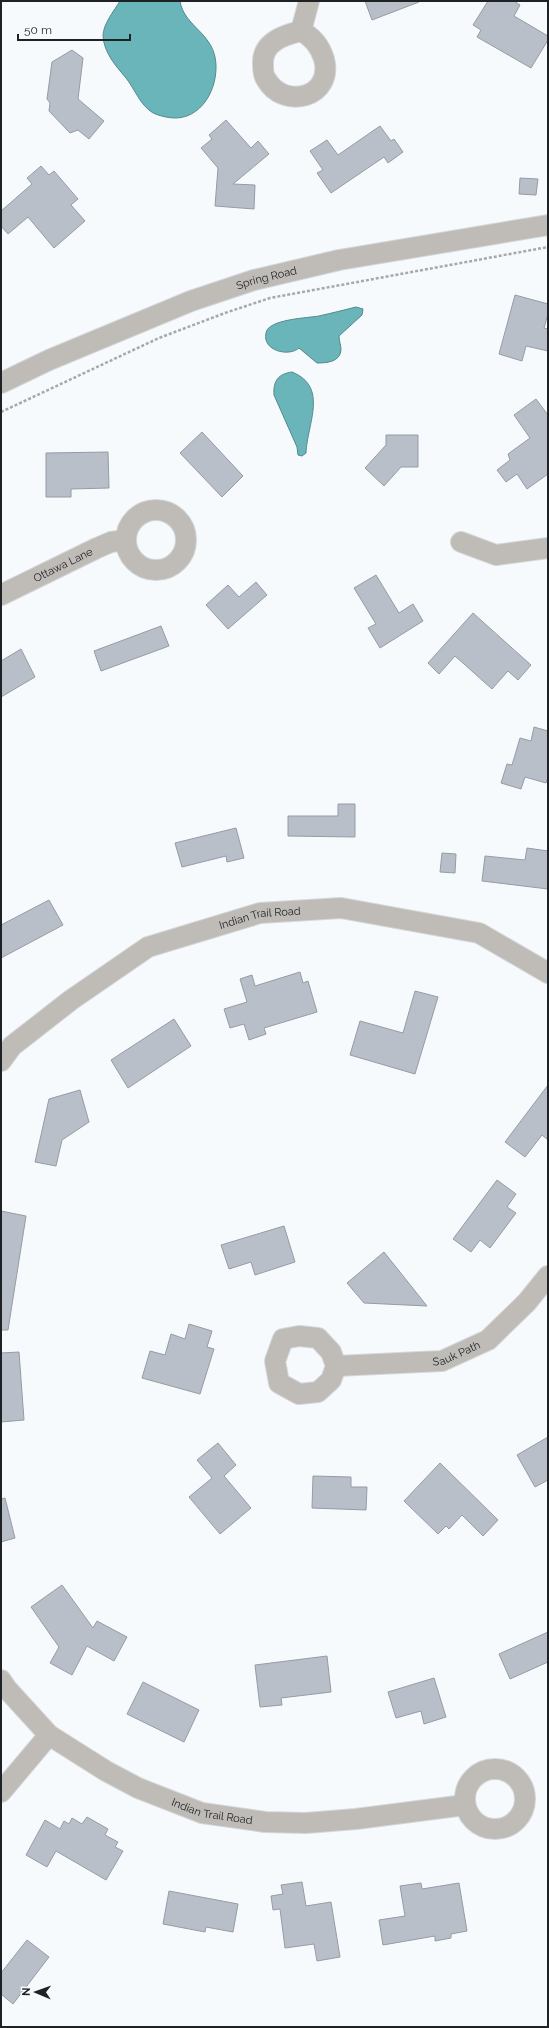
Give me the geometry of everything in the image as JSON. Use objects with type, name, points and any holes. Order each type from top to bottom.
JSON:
[{"type":"street","points":[[301,31],[309,1]]},
{"type":"street","name":"Spring Road","points":[[1,383],[49,360],[178,306],[254,280],[339,260],[548,225]]},
{"type":"street","name":"Ottawa Lane","points":[[1,595],[97,548],[111,542],[126,540]]},
{"type":"street","points":[[461,542],[496,555],[548,548]]},
{"type":"street","name":"Indian Trail Road","points":[[5,1047],[148,947],[260,914],[341,908],[479,932],[548,973]]},
{"type":"street","name":"Sauk Path","points":[[336,1366],[442,1361],[488,1340],[527,1302],[548,1276]]},
{"type":"street","name":"Indian Trail Road","points":[[1,1680],[7,1689],[49,1736],[106,1771],[138,1788],[202,1813],[265,1822],[306,1823],[356,1819],[465,1804]]},
{"type":"street","points":[[1,1792],[49,1736]]},
{"type":"path","points":[[1,412],[159,338],[270,298],[548,246]]},
{"type":"water","points":[[120,1],[180,1],[187,17],[211,45],[216,65],[213,86],[209,96],[196,111],[187,116],[177,118],[164,117],[153,113],[145,107],[129,82],[111,59],[104,42],[103,31]]},
{"type":"water","points":[[356,307],[363,309],[362,315],[339,336],[341,348],[340,354],[332,361],[317,363],[299,348],[295,351],[289,352],[277,351],[268,344],[266,339],[268,328],[281,322],[319,316]]},
{"type":"water","points":[[292,372],[303,379],[310,387],[313,397],[312,419],[306,453],[302,456],[298,455],[297,447],[274,395],[274,386],[277,379],[283,374]]},
{"type":"building","points":[[365,1],[419,1],[419,2],[372,20]]},
{"type":"building","points":[[488,1],[514,1],[520,5],[514,16],[548,36],[548,40],[531,68],[477,37],[481,30],[473,25]]},
{"type":"building","points":[[72,50],[83,58],[78,99],[104,121],[89,139],[78,130],[70,133],[49,111],[50,103],[47,99],[52,62]]},
{"type":"building","points":[[226,120],[251,148],[258,141],[269,154],[233,184],[255,185],[254,209],[215,206],[218,168],[201,148],[212,139],[209,135]]},
{"type":"building","points":[[380,126],[391,141],[394,139],[403,152],[388,163],[384,157],[331,193],[317,173],[323,170],[310,151],[327,140],[338,155]]},
{"type":"building","points":[[41,166],[49,175],[54,171],[78,199],[71,205],[85,221],[54,248],[28,217],[8,234],[1,226],[1,211],[32,184],[27,178]]},
{"type":"building","points":[[520,178],[538,179],[536,195],[519,194]]},
{"type":"building","points":[[515,295],[548,304],[548,314],[544,328],[548,329],[548,351],[526,346],[522,361],[499,354]]},
{"type":"building","points":[[536,399],[548,415],[548,474],[527,489],[517,474],[506,482],[497,470],[510,460],[508,454],[530,438],[514,415]]},
{"type":"building","points":[[202,432],[243,476],[222,497],[180,453]]},
{"type":"building","points":[[386,435],[418,435],[418,467],[401,467],[384,486],[365,468],[386,445]]},
{"type":"building","points":[[108,452],[109,488],[71,489],[71,497],[46,497],[46,453]]},
{"type":"building","points":[[376,575],[399,613],[413,604],[423,621],[380,648],[368,628],[376,624],[354,588]]},
{"type":"building","points":[[256,582],[267,595],[228,629],[206,605],[228,585],[239,597]]},
{"type":"building","points":[[473,613],[531,665],[518,680],[508,671],[492,689],[455,656],[439,674],[428,663]]},
{"type":"building","points":[[161,626],[169,646],[101,671],[94,651]]},
{"type":"building","points":[[21,649],[35,677],[1,697],[1,661]]},
{"type":"building","points":[[534,727],[548,731],[548,777],[546,783],[525,777],[521,789],[501,783],[507,764],[512,765],[520,738],[531,741]]},
{"type":"building","points":[[338,804],[355,804],[355,837],[288,836],[288,816],[338,816]]},
{"type":"building","points":[[236,828],[244,858],[227,862],[226,856],[182,867],[175,843]]},
{"type":"building","points":[[527,848],[548,851],[548,889],[482,881],[485,856],[525,860]]},
{"type":"building","points":[[442,853],[456,854],[455,873],[440,872]]},
{"type":"building","points":[[49,900],[63,925],[1,958],[1,925]]},
{"type":"building","points":[[300,972],[303,983],[308,981],[317,1012],[264,1028],[266,1034],[249,1040],[244,1024],[230,1028],[224,1009],[247,1002],[240,979],[252,975],[255,986]]},
{"type":"building","points":[[415,991],[438,997],[415,1074],[350,1055],[360,1021],[403,1033]]},
{"type":"building","points":[[174,1019],[191,1046],[128,1088],[111,1060]]},
{"type":"building","points":[[548,1085],[548,1140],[542,1135],[525,1157],[505,1142]]},
{"type":"building","points":[[80,1090],[89,1122],[62,1140],[56,1166],[35,1162],[49,1099]]},
{"type":"building","points":[[497,1180],[516,1194],[507,1207],[516,1213],[490,1248],[480,1240],[471,1252],[453,1239]]},
{"type":"building","points":[[1,1211],[26,1216],[8,1330],[1,1330]]},
{"type":"building","points":[[284,1226],[295,1262],[255,1275],[251,1262],[229,1269],[221,1245]]},
{"type":"building","points":[[384,1252],[427,1306],[364,1303],[347,1283]]},
{"type":"building","points":[[189,1324],[212,1331],[207,1347],[214,1349],[200,1394],[142,1378],[150,1351],[165,1355],[171,1334],[185,1339]]},
{"type":"building","points":[[19,1352],[24,1420],[1,1422],[1,1353]]},
{"type":"building","points":[[548,1437],[548,1480],[535,1487],[517,1455]]},
{"type":"building","points":[[218,1443],[236,1465],[224,1476],[251,1508],[220,1534],[189,1497],[212,1478],[197,1460]]},
{"type":"building","points":[[440,1463],[498,1520],[483,1536],[462,1515],[449,1529],[446,1526],[438,1534],[404,1501]]},
{"type":"building","points":[[313,1476],[351,1477],[351,1487],[367,1487],[366,1510],[312,1508]]},
{"type":"building","points":[[5,1498],[15,1538],[1,1542],[1,1499]]},
{"type":"building","points":[[62,1585],[93,1628],[97,1621],[127,1637],[114,1661],[87,1646],[72,1675],[50,1663],[59,1647],[31,1607]]},
{"type":"building","points":[[548,1632],[548,1662],[510,1679],[499,1654]]},
{"type":"building","points":[[327,1656],[331,1692],[281,1698],[282,1705],[260,1707],[255,1665]]},
{"type":"building","points":[[434,1678],[446,1717],[424,1724],[421,1711],[396,1718],[388,1692]]},
{"type":"building","points":[[143,1682],[199,1710],[184,1742],[127,1714]]},
{"type":"building","points":[[87,1817],[108,1829],[105,1835],[118,1842],[115,1847],[123,1851],[106,1880],[56,1851],[47,1867],[26,1855],[45,1820],[60,1829],[64,1821],[69,1824],[72,1818],[82,1824]]},
{"type":"building","points":[[302,1882],[306,1906],[331,1902],[340,1957],[317,1961],[314,1944],[285,1948],[280,1909],[273,1910],[271,1896],[283,1894],[281,1885]]},
{"type":"building","points":[[421,1883],[422,1889],[459,1883],[467,1931],[451,1934],[451,1938],[435,1941],[435,1936],[383,1945],[379,1920],[405,1916],[400,1886]]},
{"type":"building","points":[[169,1891],[238,1904],[233,1932],[206,1927],[205,1932],[163,1924]]},
{"type":"building","points":[[27,1940],[49,1957],[13,2004],[1,1994],[1,1973]]}]
